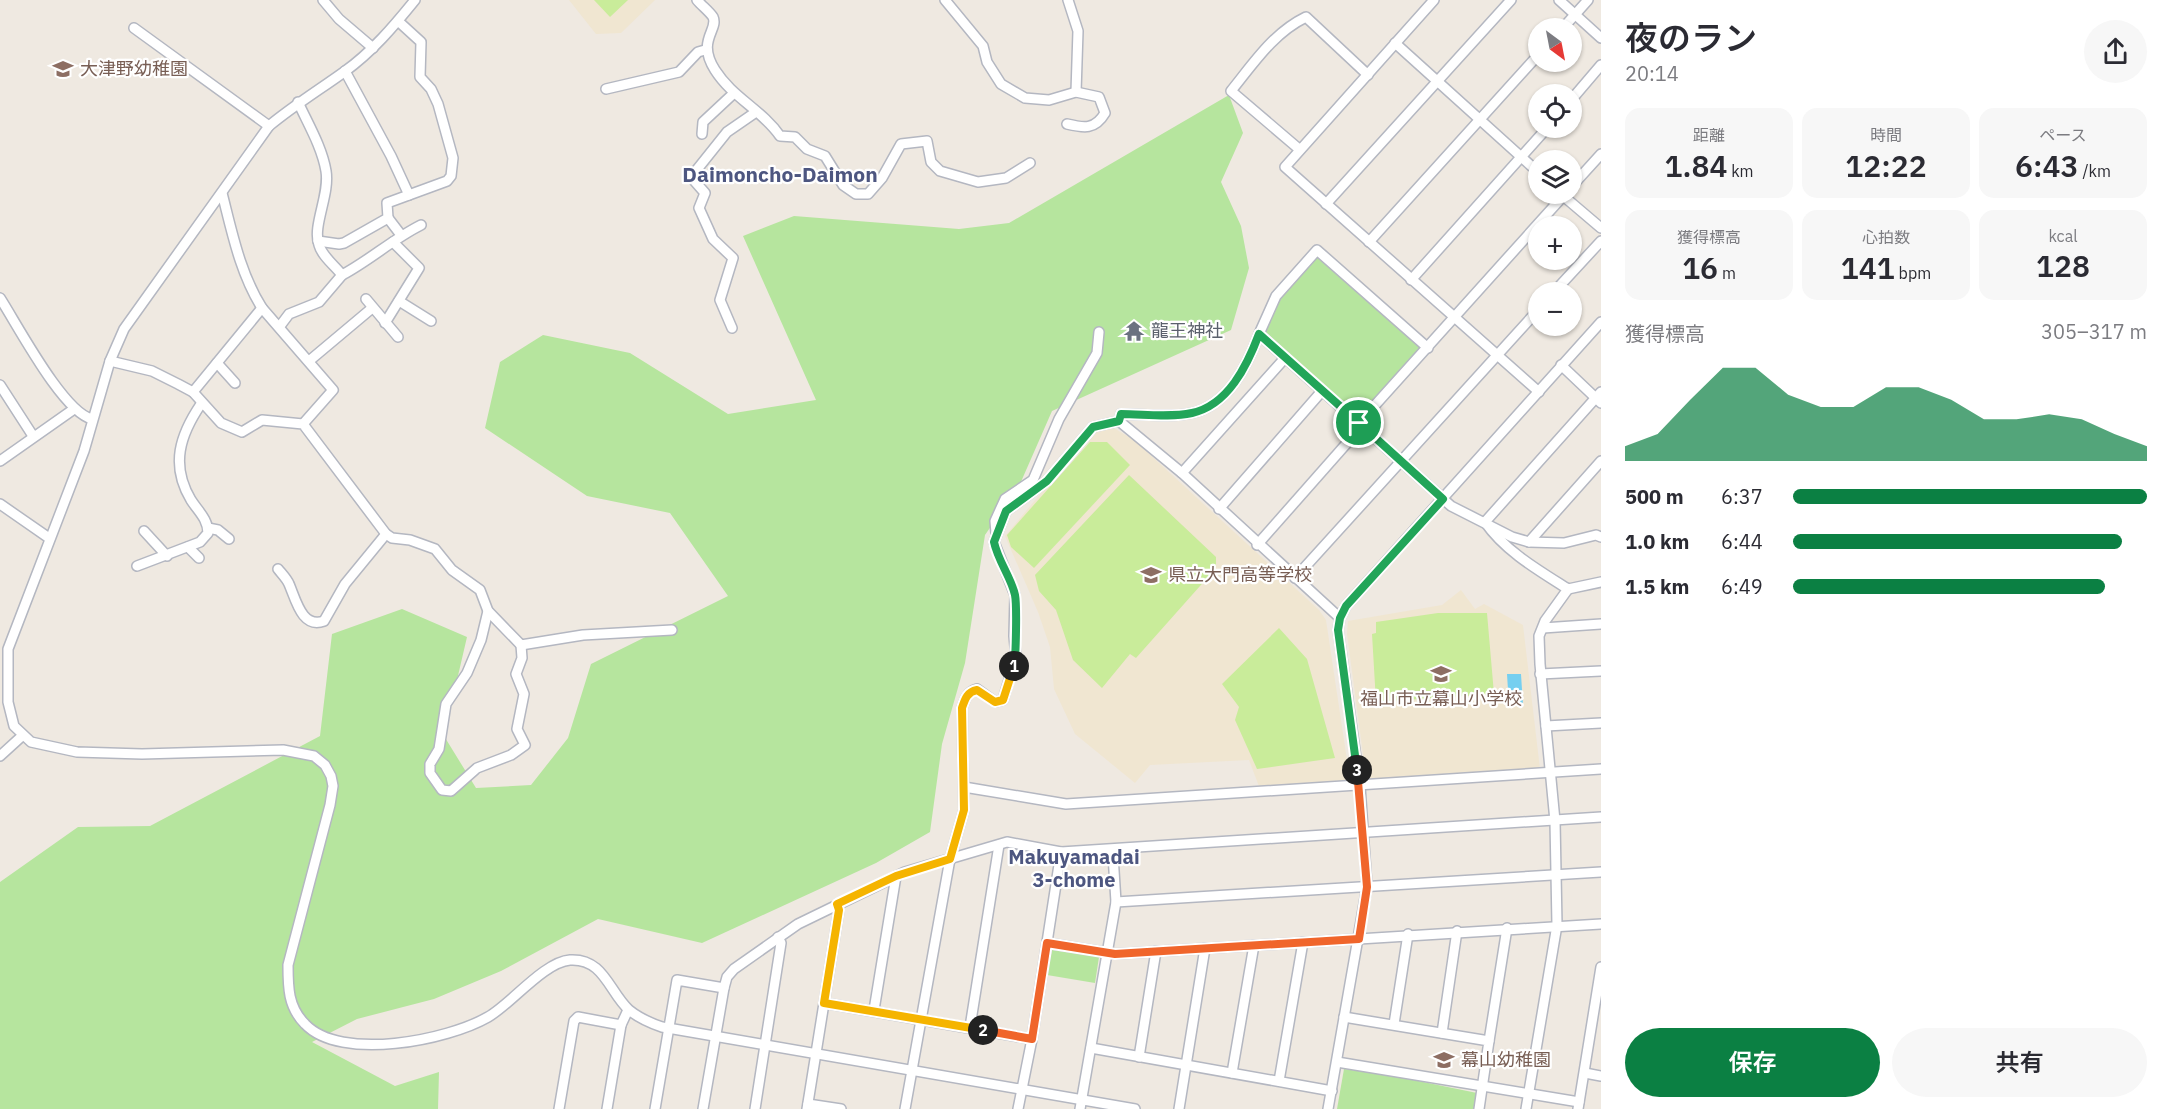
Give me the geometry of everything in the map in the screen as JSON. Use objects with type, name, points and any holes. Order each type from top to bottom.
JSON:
[{"type":"street","points":[[323,0],[339,19],[373,48]]},
{"type":"street","points":[[415,0],[373,48],[345,71],[298,102],[270,126],[124,329],[110,361],[84,451],[8,649],[10,714],[22,736],[31,742],[77,752],[142,754],[283,750],[315,756],[326,765],[333,786],[330,805],[288,965],[288,991],[292,1004],[304,1024],[326,1039],[374,1044],[444,1035],[489,1016],[544,973],[562,962],[572,960],[591,964],[601,971],[628,1010],[642,1019],[670,1028],[1021,1091],[1081,1104],[1135,1109]]},
{"type":"street","points":[[697,0],[712,17],[714,23],[705,50],[715,70],[733,94],[770,122],[780,136],[795,137],[807,149],[825,156],[843,185],[856,194],[868,194],[882,178],[901,144],[927,141],[931,162],[940,171],[978,182],[1006,178],[1030,163]]},
{"type":"street","points":[[945,0],[983,46],[987,62],[1001,84],[1025,98],[1049,100],[1076,92],[1099,97],[1105,113],[1099,124],[1091,127],[1067,124]]},
{"type":"street","points":[[1068,0],[1078,32],[1076,92]]},
{"type":"street","points":[[1434,0],[1285,167],[1495,356],[1539,392]]},
{"type":"street","points":[[1326,204],[1436,80],[1511,0]]},
{"type":"street","points":[[1559,0],[1601,38]]},
{"type":"street","points":[[1572,18],[1588,0]]},
{"type":"street","points":[[1299,149],[1231,91],[1263,51],[1288,26],[1306,17],[1368,75]]},
{"type":"street","points":[[398,21],[421,42],[420,77],[431,89],[438,104],[453,158],[451,176],[447,181],[387,203],[388,218],[401,235]]},
{"type":"street","points":[[134,28],[270,126]]},
{"type":"street","points":[[1395,43],[1528,163]]},
{"type":"street","points":[[606,89],[679,72],[698,52],[705,50]]},
{"type":"street","points":[[1582,87],[1601,65]]},
{"type":"street","points":[[1369,242],[1528,66]]},
{"type":"street","points":[[345,71],[391,156],[409,195]]},
{"type":"street","points":[[702,134],[703,122],[733,94]]},
{"type":"street","points":[[298,102],[320,151],[326,171],[326,201],[318,241],[325,255],[342,274]]},
{"type":"street","points":[[732,328],[720,300],[733,258],[713,238],[699,208],[705,193],[691,177],[728,132],[756,112]]},
{"type":"street","points":[[1411,280],[1538,138]]},
{"type":"street","points":[[1582,175],[1601,154]]},
{"type":"street","points":[[222,193],[240,262],[262,308],[280,326],[333,390],[303,424]]},
{"type":"street","points":[[1257,544],[1554,204]]},
{"type":"street","points":[[1574,204],[1601,228]]},
{"type":"street","points":[[318,241],[339,244],[388,218]]},
{"type":"street","points":[[280,326],[289,314],[319,302],[342,274],[372,258],[401,235],[421,225]]},
{"type":"street","points":[[1563,282],[1601,241]]},
{"type":"street","points":[[385,323],[419,268],[393,242]]},
{"type":"street","points":[[1119,421],[1121,414],[1190,414],[1209,408],[1247,366],[1276,296],[1317,250],[1428,348]]},
{"type":"street","points":[[0,298],[74,409],[92,419]]},
{"type":"street","points":[[366,299],[371,309],[398,337]]},
{"type":"street","points":[[399,301],[431,321]]},
{"type":"street","points":[[193,392],[262,308]]},
{"type":"street","points":[[309,361],[371,309]]},
{"type":"street","points":[[1295,578],[1528,321]]},
{"type":"street","points":[[1328,1109],[1367,887],[1360,786],[1339,640],[1340,618],[1346,606],[1601,322]]},
{"type":"street","points":[[996,537],[995,521],[1005,499],[1033,480],[1059,419],[1097,353],[1099,332]]},
{"type":"street","points":[[1259,334],[1451,506],[1512,537],[1529,542],[1554,544],[1599,534]]},
{"type":"street","points":[[1182,473],[1286,358]]},
{"type":"street","points":[[110,361],[152,371],[193,392],[201,404],[221,423],[242,432],[262,420],[303,424],[386,534],[392,538],[410,540],[435,549],[452,570],[480,590],[488,611],[521,645],[522,658],[516,674],[524,694],[516,729],[525,745],[511,755],[477,768],[451,791],[442,790],[429,773],[430,764],[439,749],[446,704],[467,673],[481,640],[488,611]]},
{"type":"street","points":[[217,363],[235,383]]},
{"type":"street","points":[[1485,522],[1599,397],[1561,365]]},
{"type":"street","points":[[0,385],[33,436]]},
{"type":"street","points":[[1219,509],[1322,391]]},
{"type":"street","points":[[137,566],[200,542],[208,533],[208,528],[185,487],[179,454],[184,431],[201,404]]},
{"type":"street","points":[[0,461],[74,409]]},
{"type":"street","points":[[905,1109],[950,859],[964,810],[962,708],[971,691],[977,690],[995,702],[1003,700],[1016,657],[1015,595],[997,555],[994,542],[1006,511],[1047,481],[1093,427],[1119,421]]},
{"type":"street","points":[[1119,421],[1182,473],[1340,618]]},
{"type":"street","points":[[1529,542],[1601,461]]},
{"type":"street","points":[[0,504],[49,538]]},
{"type":"street","points":[[1485,522],[1493,534],[1533,567],[1568,590]]},
{"type":"street","points":[[208,528],[218,530],[229,539]]},
{"type":"street","points":[[144,531],[167,556]]},
{"type":"street","points":[[278,568],[289,583],[302,613],[310,621],[319,623],[324,621],[345,584],[386,534]]},
{"type":"street","points":[[188,547],[199,558]]},
{"type":"street","points":[[1526,1109],[1557,925],[1555,821],[1540,674],[1539,636],[1568,590],[1601,582]]},
{"type":"street","points":[[1543,628],[1601,624]]},
{"type":"street","points":[[521,645],[583,635],[672,630]]},
{"type":"street","points":[[1540,674],[1601,670]]},
{"type":"street","points":[[1546,726],[1601,723]]},
{"type":"street","points":[[0,756],[22,736]]},
{"type":"street","points":[[964,787],[1066,804],[1601,769]]},
{"type":"street","points":[[703,1109],[724,988],[729,974],[778,937],[837,904],[896,876],[1007,842],[1061,852],[1601,817]]},
{"type":"street","points":[[970,1027],[999,845]]},
{"type":"street","points":[[1081,1104],[1116,902],[1113,855],[1115,849]]},
{"type":"street","points":[[1018,1109],[1032,1039],[1061,852]]},
{"type":"street","points":[[1116,902],[1601,872]]},
{"type":"street","points":[[874,1010],[896,876]]},
{"type":"street","points":[[837,904],[839,910],[807,1107],[841,1109]]},
{"type":"street","points":[[1047,943],[1108,953],[1601,924]]},
{"type":"street","points":[[1479,1109],[1507,928]]},
{"type":"street","points":[[1442,1033],[1457,931]]},
{"type":"street","points":[[1394,1024],[1408,934]]},
{"type":"street","points":[[755,1109],[781,943],[778,937]]},
{"type":"street","points":[[1279,1081],[1303,942]]},
{"type":"street","points":[[1232,1073],[1254,945]]},
{"type":"street","points":[[1179,1109],[1205,948]]},
{"type":"street","points":[[1139,1057],[1156,951]]},
{"type":"street","points":[[1337,1062],[1528,1094],[1578,1106],[1601,967]]},
{"type":"street","points":[[656,1109],[677,980],[724,988]]},
{"type":"street","points":[[824,1003],[1032,1039]]},
{"type":"street","points":[[607,1109],[621,1025],[628,1010]]},
{"type":"street","points":[[559,1109],[574,1021],[578,1017],[621,1025]]},
{"type":"street","points":[[1344,1017],[1489,1041]]},
{"type":"street","points":[[1091,1048],[1332,1091]]},
{"type":"street","points":[[1585,1073],[1601,1076]]},
{"type":"shaded area","points":[[569,0],[655,0],[621,33],[596,34]]},
{"type":"shaded area","name":"県立大門高等学校","points":[[1112,427],[1134,440],[1319,610],[1326,620],[1350,780],[1260,789],[1249,760],[1150,765],[1135,783],[1075,734],[1054,689],[1050,647],[1038,612],[1005,536],[1093,431]]},
{"type":"shaded area","name":"福山市立幕山小学校","points":[[1461,590],[1475,609],[1484,604],[1523,625],[1540,769],[1370,782],[1366,777],[1347,634],[1348,621],[1442,605]]},
{"type":"green space","points":[[594,0],[628,0],[610,17]]},
{"type":"green space","points":[[1229,95],[1243,133],[1221,182],[1241,226],[1249,268],[1231,330],[1052,411],[1020,484],[985,535],[965,663],[942,744],[930,832],[876,863],[702,943],[598,919],[501,971],[434,999],[357,1019],[312,1042],[395,1086],[439,1072],[438,1109],[0,1109],[0,882],[78,827],[150,826],[320,736],[332,634],[402,609],[467,637],[444,736],[476,788],[531,785],[568,738],[591,664],[728,596],[670,513],[587,496],[485,428],[500,362],[543,335],[630,353],[728,414],[816,400],[743,236],[794,216],[959,229],[1009,223]]},
{"type":"green space","points":[[1317,256],[1422,347],[1357,418],[1265,333],[1281,297]]},
{"type":"green space","points":[[1090,442],[1107,442],[1130,465],[1034,568],[1011,547],[1007,535]]},
{"type":"green space","points":[[1129,475],[1216,557],[1216,568],[1136,658],[1130,654],[1102,688],[1073,660],[1056,610],[1039,591],[1035,575]]},
{"type":"green space","points":[[1438,613],[1487,613],[1494,694],[1376,702],[1372,634],[1376,633],[1376,622]]},
{"type":"green space","points":[[1279,628],[1307,659],[1335,758],[1257,769],[1235,720],[1239,707],[1222,684]]},
{"type":"green space","points":[[1052,950],[1099,957],[1095,983],[1047,975]]},
{"type":"green space","points":[[1344,1069],[1394,1076],[1477,1093],[1474,1109],[1337,1109]]},
{"type":"water","points":[[1507,674],[1521,674],[1523,705],[1509,706]]},
{"type":"place","name":"大津野幼稚園","points":[[63,69]]},
{"type":"place","name":"龍王神社","points":[[1134,331]]},
{"type":"place","name":"県立大門高等学校","points":[[1151,575]]},
{"type":"place","name":"福山市立幕山小学校","points":[[1441,674]]},
{"type":"place","name":"幕山幼稚園","points":[[1444,1060]]},
{"type":"district","name":"Daimoncho-Daimon","points":[[780,175]]},
{"type":"district","name":"Makuyamadai 3-chome","points":[[1074,868]]},
{"type":"route","points":[[1259,334],[1359,423],[1443,499],[1346,606],[1340,618],[1338,630],[1360,786],[1367,887],[1359,939],[1115,954],[1047,943],[1032,1039],[824,1003],[839,910],[837,904],[906,872],[950,859],[964,810],[962,708],[971,691],[977,690],[995,702],[1003,700],[1016,657],[1015,595],[997,555],[994,542],[1006,511],[1047,481],[1093,427],[1119,421],[1121,414],[1190,414],[1209,408],[1247,366],[1259,334]]}]
